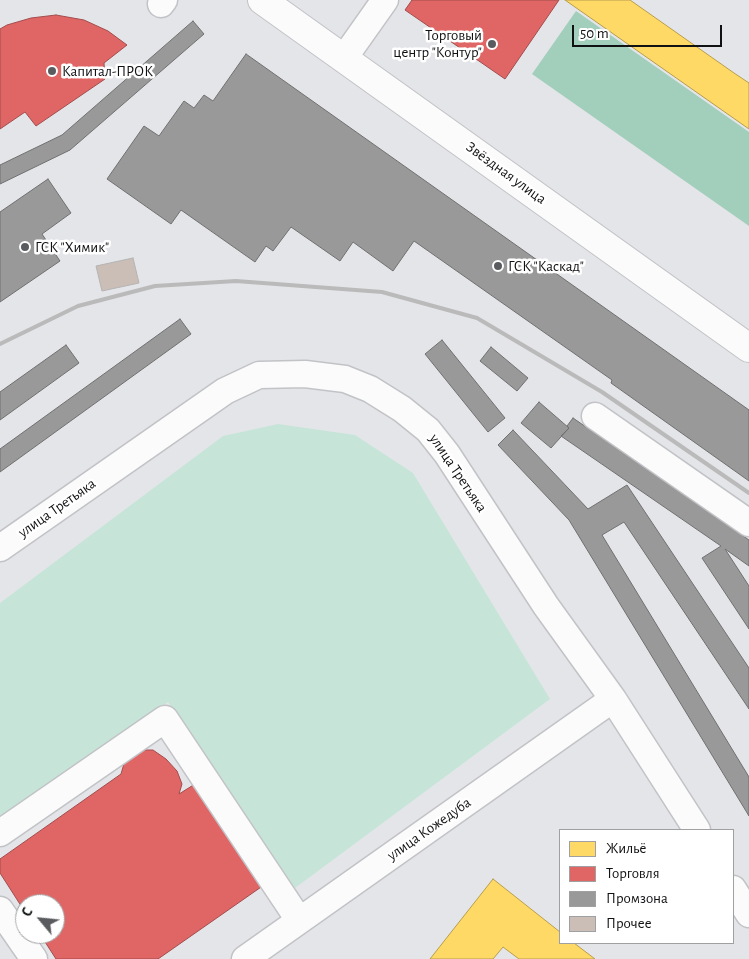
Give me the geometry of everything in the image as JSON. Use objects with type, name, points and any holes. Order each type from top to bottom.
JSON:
[{"type":"main road","name":"Звёздная улица","points":[[262,0],[749,348]]},
{"type":"street","points":[[344,58],[384,0]]},
{"type":"street","name":"улица Третьяка","points":[[0,548],[225,391],[260,375],[305,374],[344,380],[370,389],[402,409],[428,430],[447,454],[546,606],[614,699],[696,829]]},
{"type":"street","points":[[595,416],[749,523]]},
{"type":"street","name":"улица Кожедуба","points":[[257,956],[299,920],[614,699]]},
{"type":"street","points":[[0,833],[165,719],[299,920]]},
{"type":"street","points":[[734,891],[749,914]]},
{"type":"street","points":[[0,910],[34,959]]},
{"type":"green space","points":[[576,11],[749,132],[749,226],[532,74]]},
{"type":"green space","points":[[278,424],[355,435],[413,473],[550,699],[295,888],[168,702],[0,817],[0,603],[223,436]]},
{"type":"building: Жильё","points":[[565,0],[630,0],[749,83],[749,129]]},
{"type":"building: Жильё","points":[[493,879],[559,931],[559,944],[575,944],[595,959],[519,959],[503,947],[493,959],[430,959]]},
{"type":"building: Торговля","name":"Торговый центр \"Контур\"","points":[[412,0],[559,0],[505,79],[405,10]]},
{"type":"building: Торговля","name":"Капитал-ПРОК","points":[[56,15],[84,20],[108,31],[127,45],[104,63],[105,79],[36,126],[25,112],[0,129],[0,29],[31,18]]},
{"type":"building: Торговля","points":[[138,750],[153,750],[166,759],[177,771],[182,784],[179,794],[195,784],[264,885],[158,959],[56,959],[46,944],[65,944],[65,894],[15,894],[15,896],[0,873],[0,859],[121,774],[125,760]]},
{"type":"building: Промзона","points":[[193,21],[204,34],[70,150],[0,184],[0,165],[62,135]]},
{"type":"building: Промзона","name":"ГСК \"Каскад\"","points":[[246,54],[749,410],[749,481],[611,383],[612,380],[414,241],[393,271],[353,242],[340,261],[291,227],[273,251],[266,246],[255,262],[181,210],[171,224],[107,179],[144,126],[159,136],[184,101],[194,108],[204,95],[213,101]]},
{"type":"building: Промзона","name":"ГСК \"Химик\"","points":[[48,179],[71,213],[42,234],[60,261],[0,302],[0,212]]},
{"type":"building: Промзона","points":[[180,319],[191,334],[0,472],[0,449]]},
{"type":"building: Промзона","points":[[442,340],[505,418],[488,432],[425,354]]},
{"type":"building: Промзона","points":[[66,345],[79,363],[0,420],[0,392]]},
{"type":"building: Промзона","points":[[491,347],[528,378],[517,391],[480,361]]},
{"type":"building: Промзона","points":[[539,402],[569,428],[551,448],[521,423]]},
{"type":"building: Промзона","points":[[573,418],[749,540],[749,566],[725,549],[749,586],[749,629],[702,558],[721,546],[561,436],[569,428],[567,426]]},
{"type":"building: Промзона","points":[[513,430],[588,509],[627,485],[749,668],[749,709],[624,522],[602,535],[749,777],[749,816],[569,520],[498,445]]},
{"type":"building: Прочее","points":[[133,258],[139,283],[102,291],[96,266]]},
{"type":"railway","points":[[0,344],[78,306],[155,286],[236,281],[382,292],[477,318],[602,392],[749,493]]},
{"type":"place","name":"Торговый центр \"Контур\"","points":[[492,44]]},
{"type":"place","name":"Капитал-ПРОК","points":[[52,71]]},
{"type":"place","name":"ГСК \"Химик\"","points":[[25,247]]},
{"type":"place","name":"ГСК \"Каскад\"","points":[[498,266]]}]
